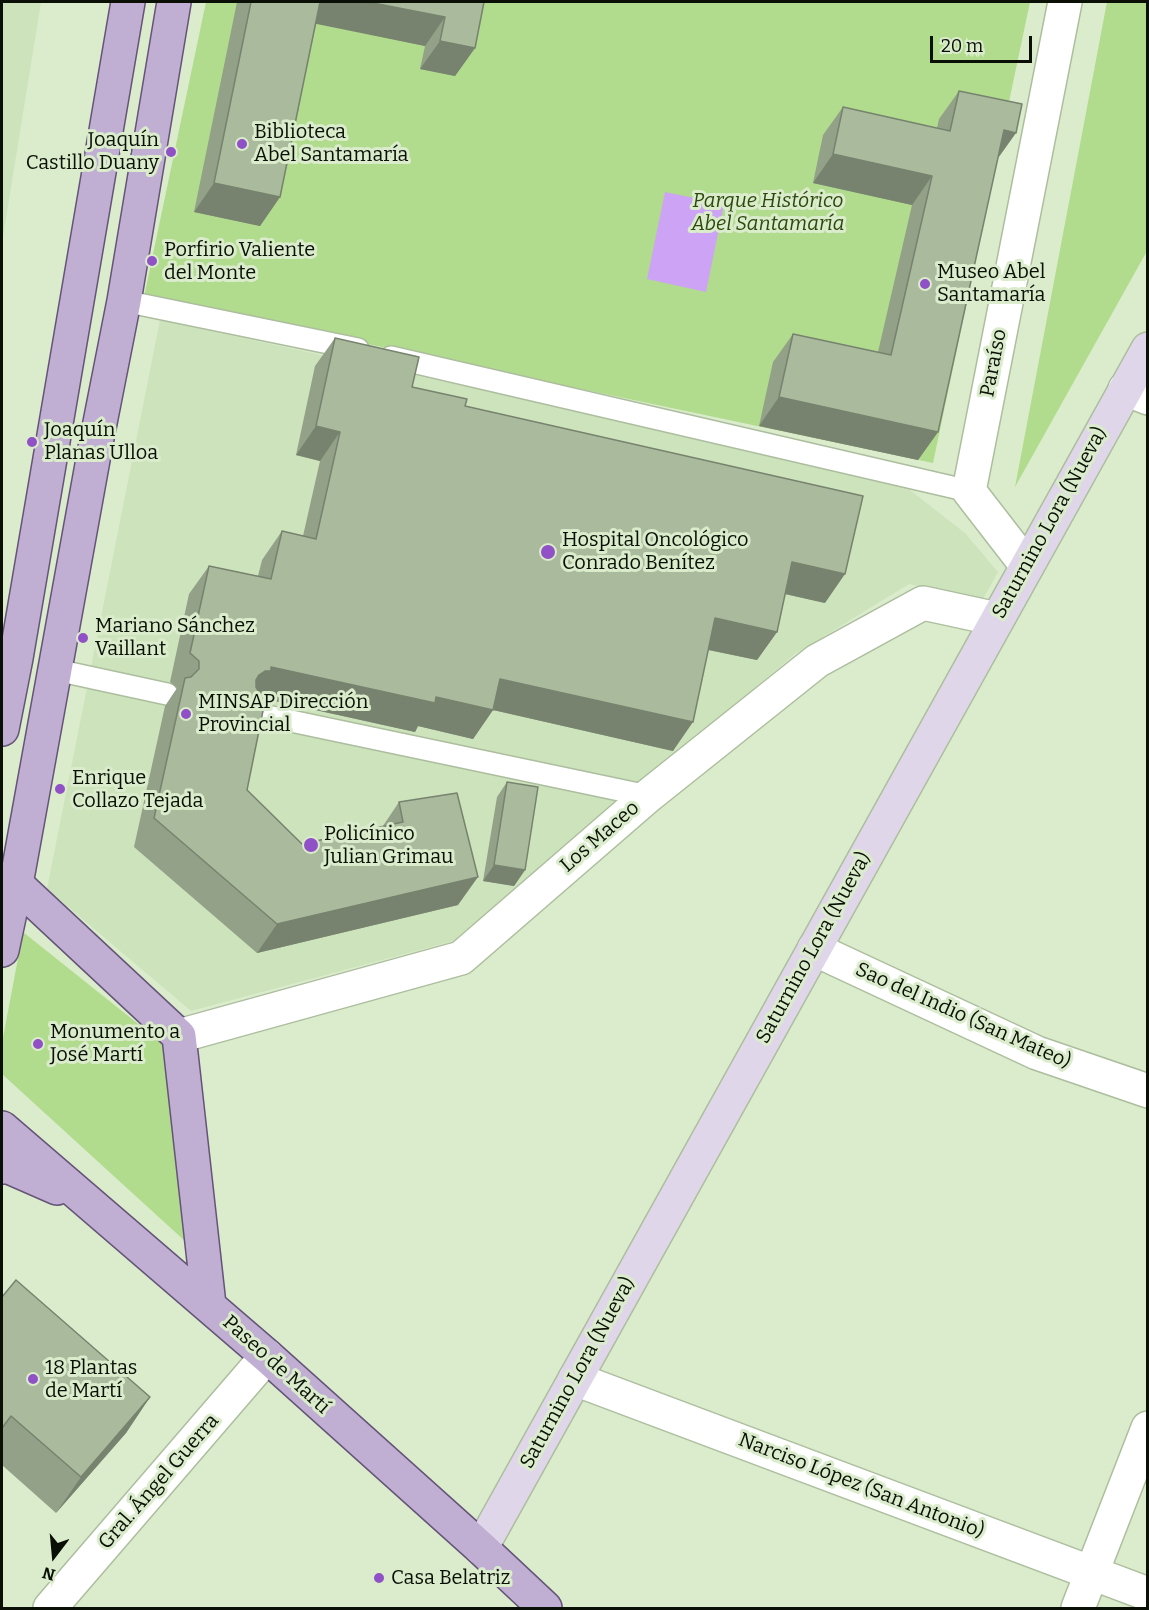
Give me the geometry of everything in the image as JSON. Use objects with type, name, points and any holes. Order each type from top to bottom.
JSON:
[{"type":"main road","points":[[2,729],[128,2]]},
{"type":"main road","points":[[2,950],[124,301],[174,2]]},
{"type":"main road","name":"Saturnino Lora (Nueva)","points":[[481,1548],[1026,566],[1136,393],[1148,349]]},
{"type":"main road","points":[[16,884],[179,1036],[209,1305]]},
{"type":"main road","name":"Paseo de Martí","points":[[2,1128],[267,1356],[545,1608]]},
{"type":"main road","points":[[2,1167],[9,1167],[86,1200]]},
{"type":"street","name":"Paraíso","points":[[969,491],[1065,2]]},
{"type":"street","points":[[969,491],[1026,566]]},
{"type":"street","name":"Los Maceo","points":[[179,1036],[461,958],[648,796],[817,661],[923,603],[997,619]]},
{"type":"street","name":"Sao del Indio (San Mateo)","points":[[814,949],[1037,1053],[1148,1091]]},
{"type":"street","name":"Gral. Ángel Guerra","points":[[57,1606],[267,1356]]},
{"type":"street","name":"Narciso López (San Antonio)","points":[[575,1379],[1148,1594]]},
{"type":"street","points":[[1078,1608],[1148,1428]]},
{"type":"lane","points":[[124,301],[354,348],[969,491]]},
{"type":"lane","points":[[56,670],[167,694]]},
{"type":"lane","points":[[248,712],[648,796]]},
{"type":"shaded area","points":[[2,2],[41,2],[2,243]]},
{"type":"shaded area","points":[[665,192],[724,204],[706,292],[647,279]]},
{"type":"shaded area","name":"Hospital Oncológico Conrado Benítez","points":[[160,320],[897,480],[965,533],[998,572],[983,599],[909,584],[795,654],[453,941],[191,1011],[47,889]]},
{"type":"green space","name":"Parque Histórico Abel Santamaría","points":[[206,2],[1030,2],[933,463],[144,297]]},
{"type":"green space","points":[[1107,2],[1147,2],[1147,251],[1015,487]]},
{"type":"green space","points":[[23,932],[172,1051],[186,1242],[2,1074],[2,1043]]},
{"type":"building","points":[[251,2],[320,2],[280,197],[214,183]]},
{"type":"building","points":[[368,2],[484,2],[475,48],[440,41],[445,17]]},
{"type":"building","name":"Museo Abel Santamaría","points":[[959,91],[1022,104],[1016,133],[1004,130],[938,432],[779,397],[793,334],[891,355],[932,176],[833,154],[843,107],[950,131]]},
{"type":"building","points":[[335,338],[419,357],[412,387],[467,399],[465,406],[863,496],[845,574],[792,562],[777,632],[715,618],[693,722],[500,679],[493,710],[436,697],[435,703],[271,667],[271,671],[265,671],[259,675],[256,687],[266,696],[247,790],[302,844],[403,822],[399,802],[457,793],[478,877],[277,924],[154,818],[185,678],[191,677],[199,669],[199,661],[190,653],[209,566],[271,579],[282,531],[316,539],[340,432],[316,426]]},
{"type":"building","points":[[507,782],[538,787],[525,870],[494,865]]},
{"type":"building","points":[[16,1280],[150,1397],[81,1477],[11,1416],[2,1428],[2,1297]]},
{"type":"place","name":"Biblioteca Abel Santamaría","points":[[242,144]]},
{"type":"place","name":"Joaquín Castillo Duany","points":[[171,152]]},
{"type":"place","name":"Porfirio Valiente del Monte","points":[[152,261]]},
{"type":"place","name":"Museo Abel Santamaría","points":[[925,284]]},
{"type":"place","name":"Joaquín Planas Ulloa","points":[[32,442]]},
{"type":"place","name":"Hospital Oncológico Conrado Benítez","points":[[548,552]]},
{"type":"place","name":"Mariano Sánchez Vaillant","points":[[83,638]]},
{"type":"place","name":"MINSAP Dirección Provincial","points":[[186,714]]},
{"type":"place","name":"Enrique Collazo Tejada","points":[[60,789]]},
{"type":"place","name":"Policínico Julian Grimau","points":[[311,845]]},
{"type":"place","name":"Monumento a José Martí","points":[[38,1044]]},
{"type":"place","name":"18 Plantas de Martí","points":[[33,1379]]},
{"type":"place","name":"Casa Belatriz","points":[[379,1578]]}]
